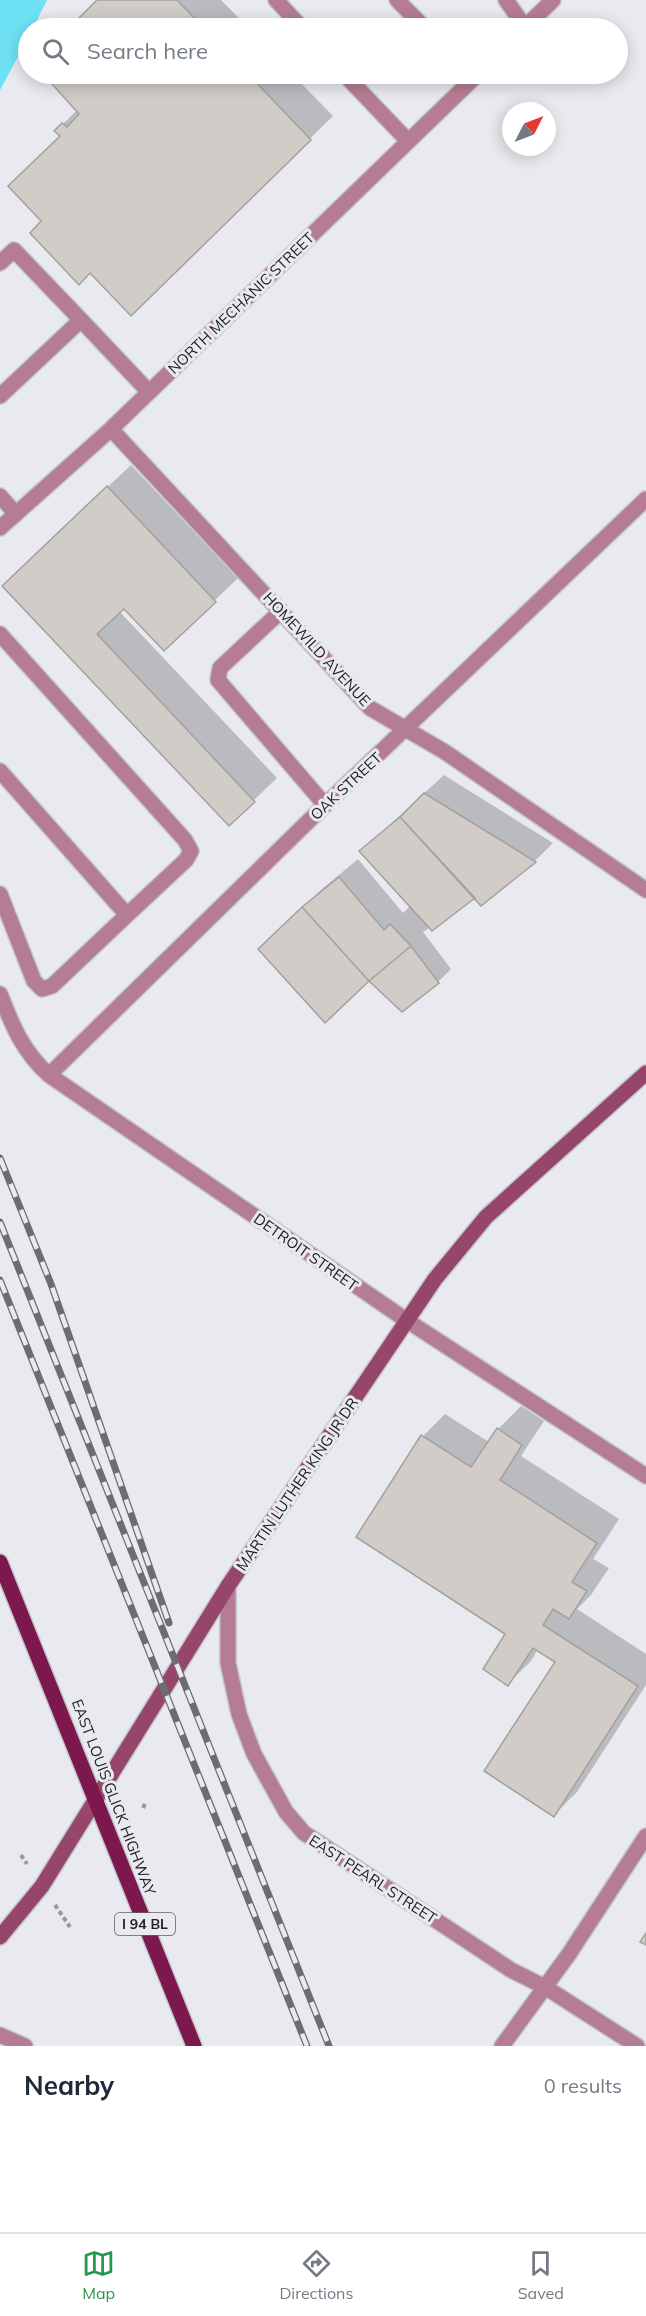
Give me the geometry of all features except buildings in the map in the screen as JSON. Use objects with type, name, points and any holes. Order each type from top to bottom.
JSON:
[{"type":"main road","name":"EAST LOUIS GLICK HIGHWAY","points":[[0,1562],[194,2046]]},
{"type":"street","points":[[276,0],[293,18]]},
{"type":"street","points":[[396,0],[415,18]]},
{"type":"street","points":[[506,0],[518,18]]},
{"type":"street","points":[[535,18],[553,0]]},
{"type":"street","points":[[354,84],[408,141]]},
{"type":"street","name":"NORTH MECHANIC STREET","points":[[0,528],[111,429],[464,84]]},
{"type":"street","points":[[0,264],[14,250],[149,392]]},
{"type":"street","points":[[0,396],[81,320]]},
{"type":"street","name":"HOMEWILD AVENUE","points":[[111,429],[370,708],[445,752],[646,890]]},
{"type":"street","points":[[0,496],[16,514]]},
{"type":"street","name":"OAK STREET","points":[[49,1075],[325,805],[646,499]]},
{"type":"street","points":[[281,612],[220,668],[218,680],[325,805]]},
{"type":"street","points":[[0,634],[185,840],[191,851],[186,860],[52,986],[42,989],[34,981],[0,894]]},
{"type":"street","points":[[0,771],[127,915]]},
{"type":"street","name":"DETROIT STREET","points":[[0,994],[19,1039],[36,1063],[49,1075],[406,1320],[646,1476]]},
{"type":"street","name":"MARTIN LUTHER KING JR DR","points":[[0,1937],[42,1886],[96,1803],[228,1586],[435,1279],[486,1217],[646,1073]]},
{"type":"street","name":"EAST PEARL STREET","points":[[228,1586],[228,1663],[239,1714],[254,1754],[286,1812],[304,1833],[511,1970],[544,1987],[637,2046]]},
{"type":"street","points":[[502,2046],[646,1836]]},
{"type":"street","points":[[0,2035],[25,2046]]},
{"type":"path","points":[[143,1808],[146,1802]]},
{"type":"water","points":[[0,0],[47,0],[38,18],[18,18],[18,57],[0,90]]},
{"type":"railway","points":[[0,1158],[51,1284],[169,1623]]},
{"type":"railway","points":[[0,1222],[329,2046]]},
{"type":"railway","points":[[0,1280],[307,2046]]}]
